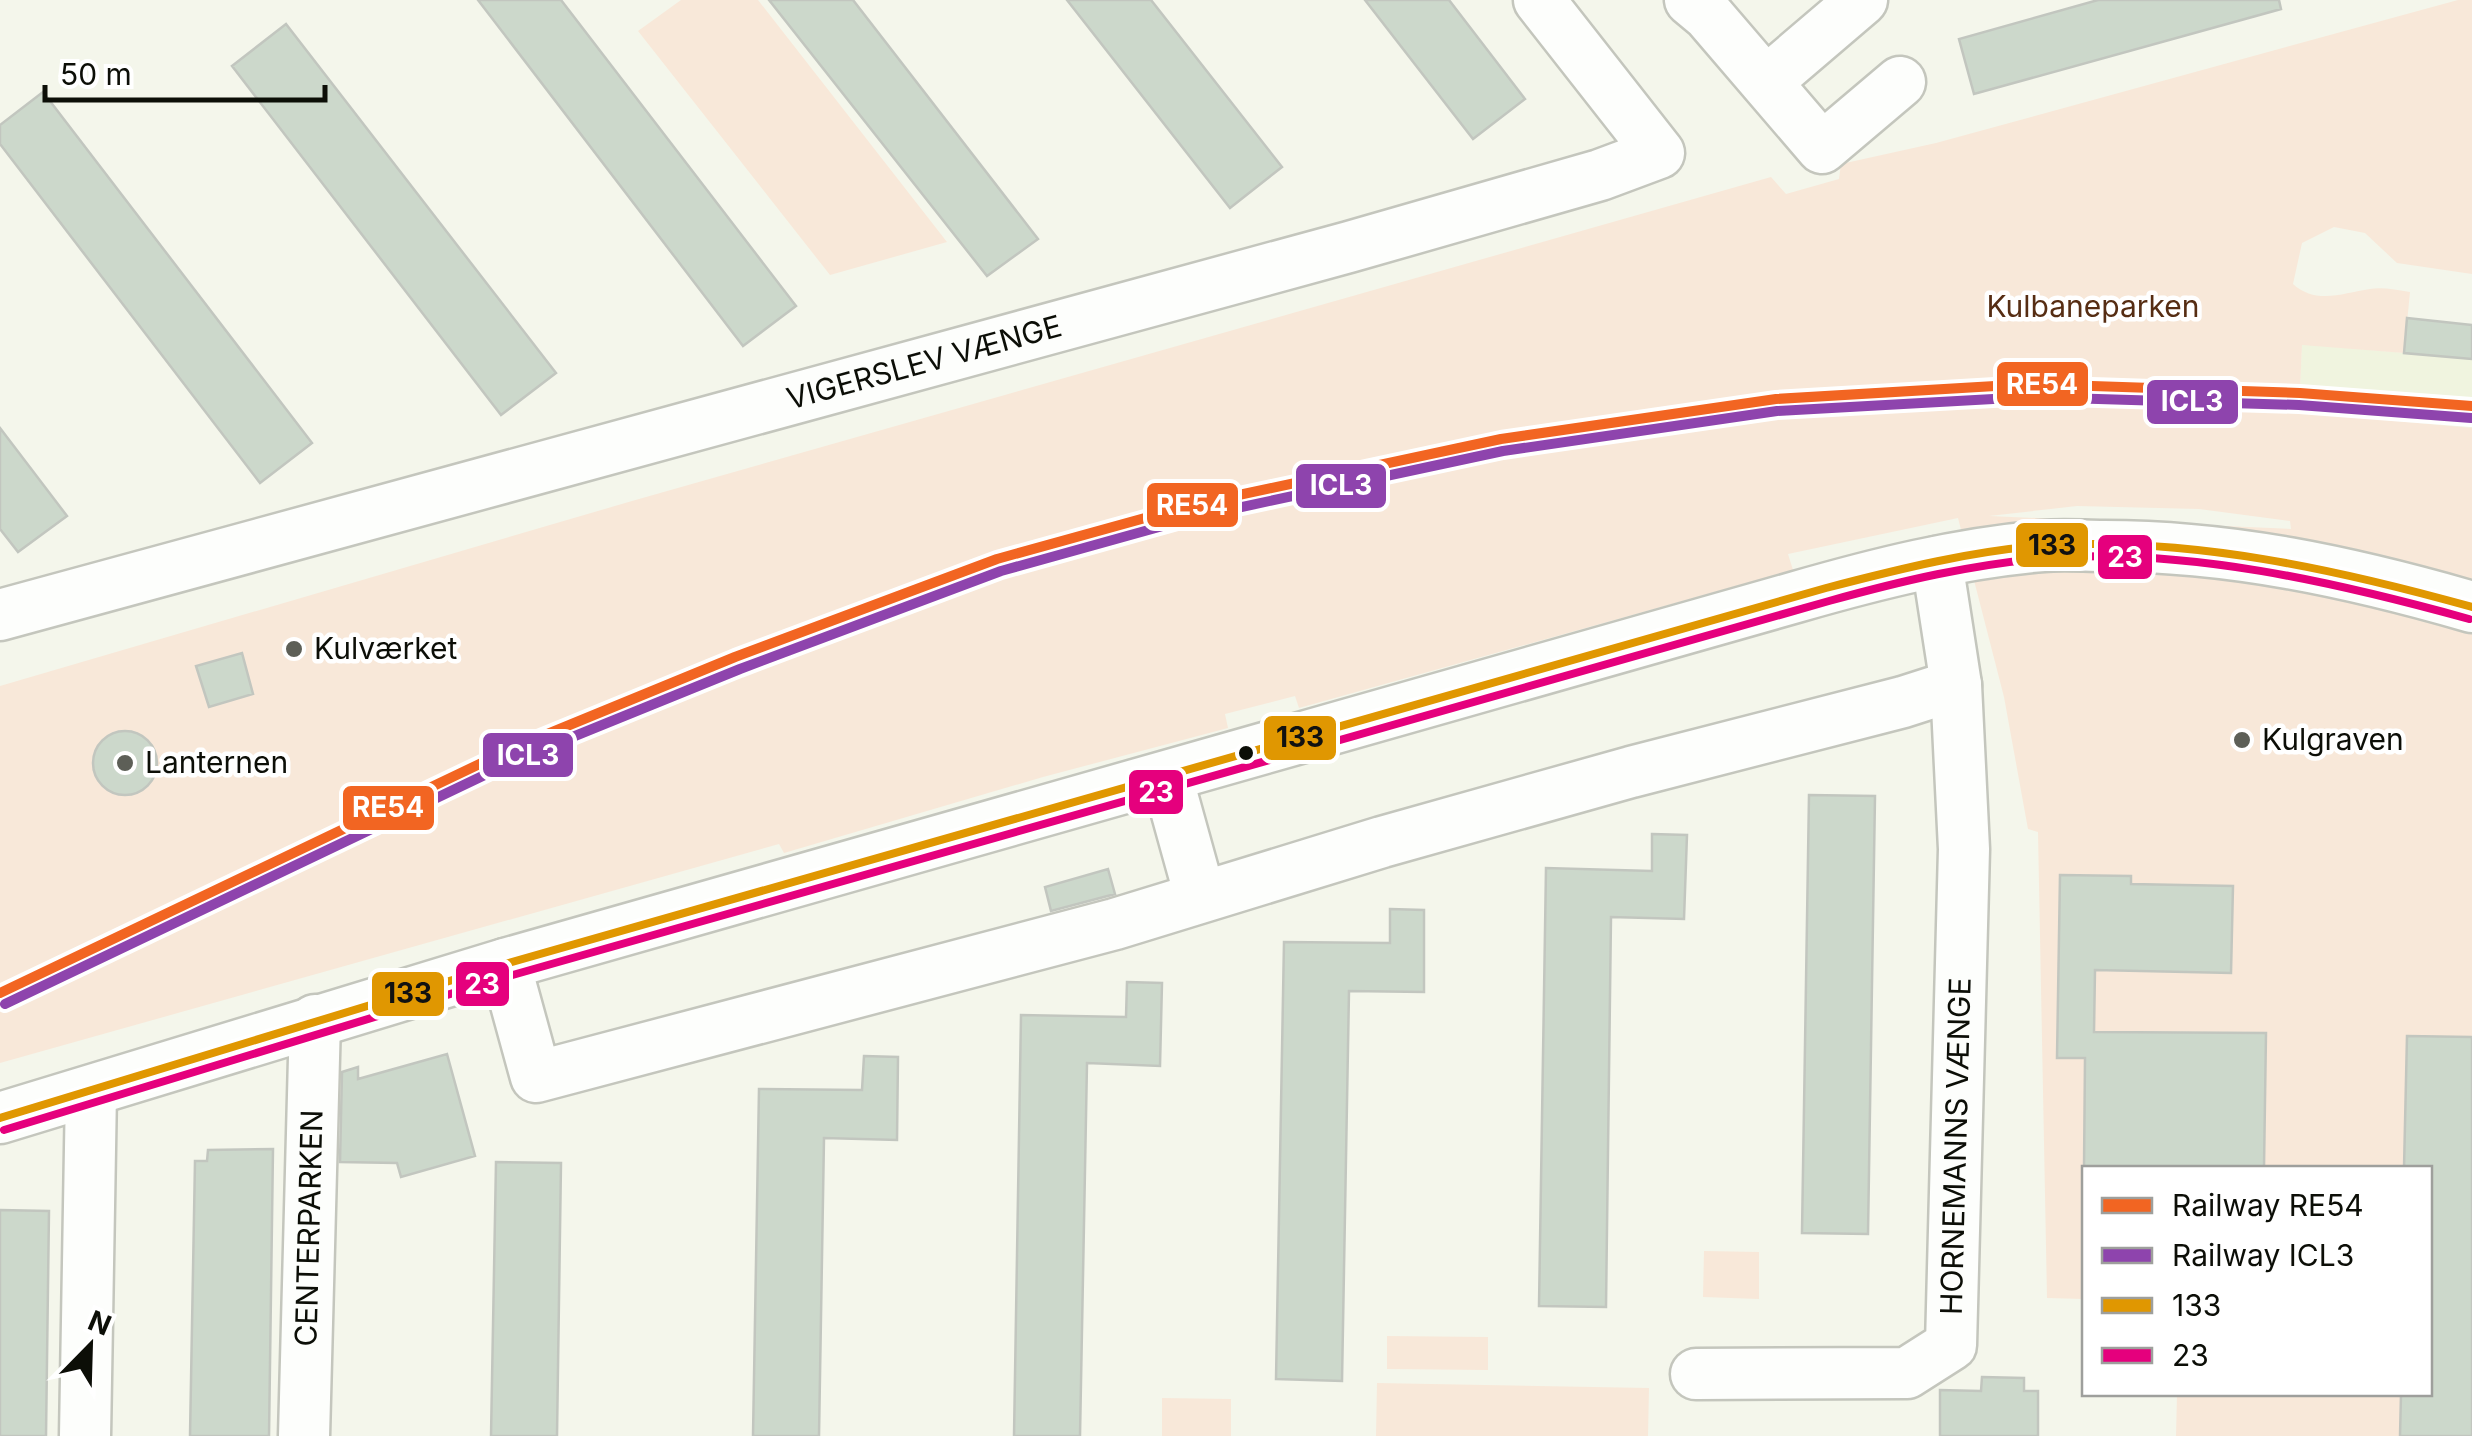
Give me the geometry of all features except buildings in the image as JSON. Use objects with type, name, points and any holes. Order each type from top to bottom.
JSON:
[{"type":"street","name":"VIGERSLEV VÆNGE","points":[[0,615],[1330,252],[1600,175],[1659,153],[1539,0]]},
{"type":"street","points":[[1766,82],[1862,0]]},
{"type":"street","points":[[1708,5],[1822,148],[1900,82]]},
{"type":"street","points":[[0,1118],[505,964],[1796,597],[1936,562],[2044,546],[2156,546],[2282,560],[2378,580],[2472,608]]},
{"type":"street","name":"HORNEMANNS VÆNGE","points":[[1696,1374],[1907,1373],[1951,1344],[1964,849],[1956,685],[1936,562]]},
{"type":"street","points":[[505,964],[536,1077],[1115,924],[1631,772],[1956,685]]},
{"type":"street","points":[[1167,778],[1200,896]]},
{"type":"street","name":"CENTERPARKEN","points":[[304,1436],[315,1020]]},
{"type":"street","points":[[85,1436],[91,1091]]},
{"type":"shaded area","points":[[2302,344],[2472,359],[2472,428],[2299,412]]},
{"type":"green space","points":[[681,0],[758,0],[947,242],[830,275],[638,31]]},
{"type":"green space","name":"Kulbaneparken","points":[[2458,0],[2472,0],[2472,274],[2397,263],[2365,233],[2334,227],[2302,243],[2293,284],[2320,296],[2375,288],[2410,292],[2404,353],[2302,345],[2299,412],[2472,428],[2472,1436],[2176,1436],[2177,1396],[2432,1396],[2432,1166],[2082,1166],[2082,1299],[2047,1298],[2038,832],[2028,829],[2004,697],[1958,518],[1788,554],[1793,570],[1299,708],[1295,696],[1225,714],[1228,728],[784,853],[779,844],[0,1063],[0,686],[632,501],[1771,177],[1786,194],[1839,179],[1841,164],[1936,143]],"holes":[[[2077,506],[2199,509],[2290,521],[2291,529],[1989,516]]]},
{"type":"green space","points":[[1704,1251],[1759,1252],[1759,1299],[1703,1297]]},
{"type":"green space","points":[[1387,1336],[1488,1337],[1488,1370],[1387,1369]]},
{"type":"green space","points":[[1377,1383],[1649,1388],[1648,1436],[1376,1436]]},
{"type":"green space","points":[[1162,1398],[1231,1399],[1231,1436],[1162,1436]]},
{"type":"rail line","name":"RE54","points":[[0,993],[511,749],[735,657],[997,559],[1192,505],[1501,439],[1776,399],[2029,384],[2300,393],[2472,406]]},
{"type":"rail line","name":"ICL3","points":[[5,1004],[516,760],[740,669],[1001,571],[1195,517],[1503,451],[1777,411],[2029,397],[2299,405],[2471,418]]},
{"type":"transit line","name":"133","points":[[0,1118],[505,964],[1826,588],[1937,561],[2051,545],[2158,546],[2316,569],[2472,607]]},
{"type":"transit line","name":"23","points":[[4,1130],[509,976],[1829,601],[1937,574],[2047,558],[2153,558],[2314,581],[2469,619]]},
{"type":"place","name":"Kulværket","points":[[294,649]]},
{"type":"place","name":"Kulgraven","points":[[2242,740]]},
{"type":"place","name":"Lanternen","points":[[125,763]]}]
